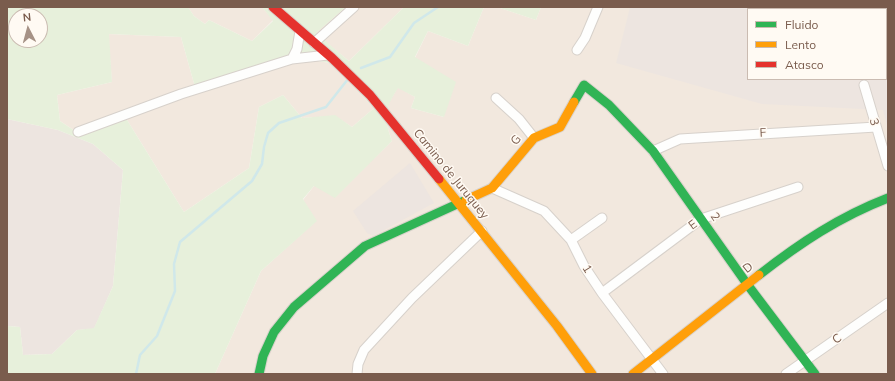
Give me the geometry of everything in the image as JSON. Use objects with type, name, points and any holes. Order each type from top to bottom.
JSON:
[{"type":"street","name":"Camino de Juruquey","points":[[273,7],[328,55],[370,95],[482,231],[557,326],[592,374]]},
{"type":"street","points":[[314,43],[354,7]]},
{"type":"street","points":[[577,50],[585,38],[598,7]]},
{"type":"street","points":[[292,59],[297,49],[300,31]]},
{"type":"street","points":[[78,132],[181,94],[292,59],[328,55]]},
{"type":"street","name":"G","points":[[259,374],[263,356],[274,332],[294,306],[366,246],[384,236],[492,188],[534,138],[560,127],[584,85]]},
{"type":"street","name":"2","points":[[584,85],[609,105],[653,151],[747,284],[814,374]]},
{"type":"street","name":"3","points":[[864,85],[887,163]]},
{"type":"street","points":[[496,98],[519,119],[534,138]]},
{"type":"street","name":"F","points":[[653,151],[680,139],[876,127]]},
{"type":"street","name":"E","points":[[602,293],[701,219],[798,187]]},
{"type":"street","name":"1","points":[[492,188],[544,211],[570,240],[584,266],[602,293],[663,374]]},
{"type":"street","name":"D","points":[[634,374],[796,246],[855,211],[888,198]]},
{"type":"street","points":[[570,240],[602,218]]},
{"type":"street","points":[[357,374],[358,364],[364,350],[412,298],[482,231]]},
{"type":"street","name":"C","points":[[786,374],[888,303]]},
{"type":"shaded area","points":[[188,7],[262,7],[273,20],[252,41],[209,20],[205,24],[194,16]]},
{"type":"shaded area","points":[[346,7],[404,7],[349,61],[315,33]]},
{"type":"shaded area","points":[[484,7],[497,7],[536,20],[541,7],[888,7],[888,374],[215,374],[261,271],[316,221],[303,200],[314,186],[365,167],[392,141],[386,123],[387,106],[398,87],[415,97],[411,108],[444,117],[415,58],[428,31],[468,46]]},
{"type":"shaded area","points":[[630,7],[873,7],[747,8],[747,80],[887,80],[888,19],[888,129],[883,110],[762,104],[616,63]]},
{"type":"shaded area","points":[[108,34],[181,37],[195,87],[290,57],[331,63],[374,108],[352,127],[335,116],[302,118],[283,95],[259,107],[249,168],[184,212],[124,115],[78,133],[60,121],[57,95],[112,82]]},
{"type":"shaded area","points":[[7,119],[58,130],[93,144],[123,170],[113,286],[94,329],[77,330],[52,354],[23,355],[20,327],[7,326]]},
{"type":"shaded area","points":[[410,163],[434,203],[373,236],[367,233],[353,211]]},
{"type":"green space","points":[[7,7],[188,7],[194,16],[205,24],[209,20],[252,41],[273,21],[262,7],[346,7],[316,33],[349,61],[404,7],[484,7],[468,46],[428,31],[415,57],[456,82],[444,117],[411,108],[415,97],[398,88],[386,113],[387,125],[392,141],[335,198],[314,186],[303,199],[317,221],[261,271],[215,374],[7,374],[7,326],[20,327],[23,355],[52,354],[77,330],[94,328],[113,286],[123,170],[93,144],[58,130],[7,119]],"holes":[[[109,34],[181,37],[195,87],[290,57],[331,63],[374,108],[352,127],[335,115],[302,118],[283,95],[259,107],[249,168],[184,212],[124,115],[78,133],[60,121],[57,95],[112,82]]]},
{"type":"green space","points":[[497,7],[541,7],[536,20]]},
{"type":"waterway","points":[[361,68],[390,57],[414,23],[438,7]]},
{"type":"waterway","points":[[136,374],[140,355],[157,336],[175,291],[174,264],[180,242],[252,181],[262,164],[264,147],[268,133],[279,123],[326,107],[348,79]]},
{"type":"traffic: fast","points":[[574,102],[584,85],[609,105],[653,151],[747,284],[815,374]]},
{"type":"traffic: fast","points":[[759,275],[790,252],[836,222],[888,198]]},
{"type":"traffic: fast","points":[[259,374],[263,356],[274,332],[294,307],[365,246],[466,200]]},
{"type":"traffic: slow","points":[[466,200],[492,188],[534,138],[560,127],[574,102]]},
{"type":"traffic: slow","points":[[439,179],[557,326],[592,374]]},
{"type":"traffic: slow","points":[[633,374],[759,275]]},
{"type":"traffic: jam","points":[[273,7],[332,58],[370,95],[439,179]]}]
